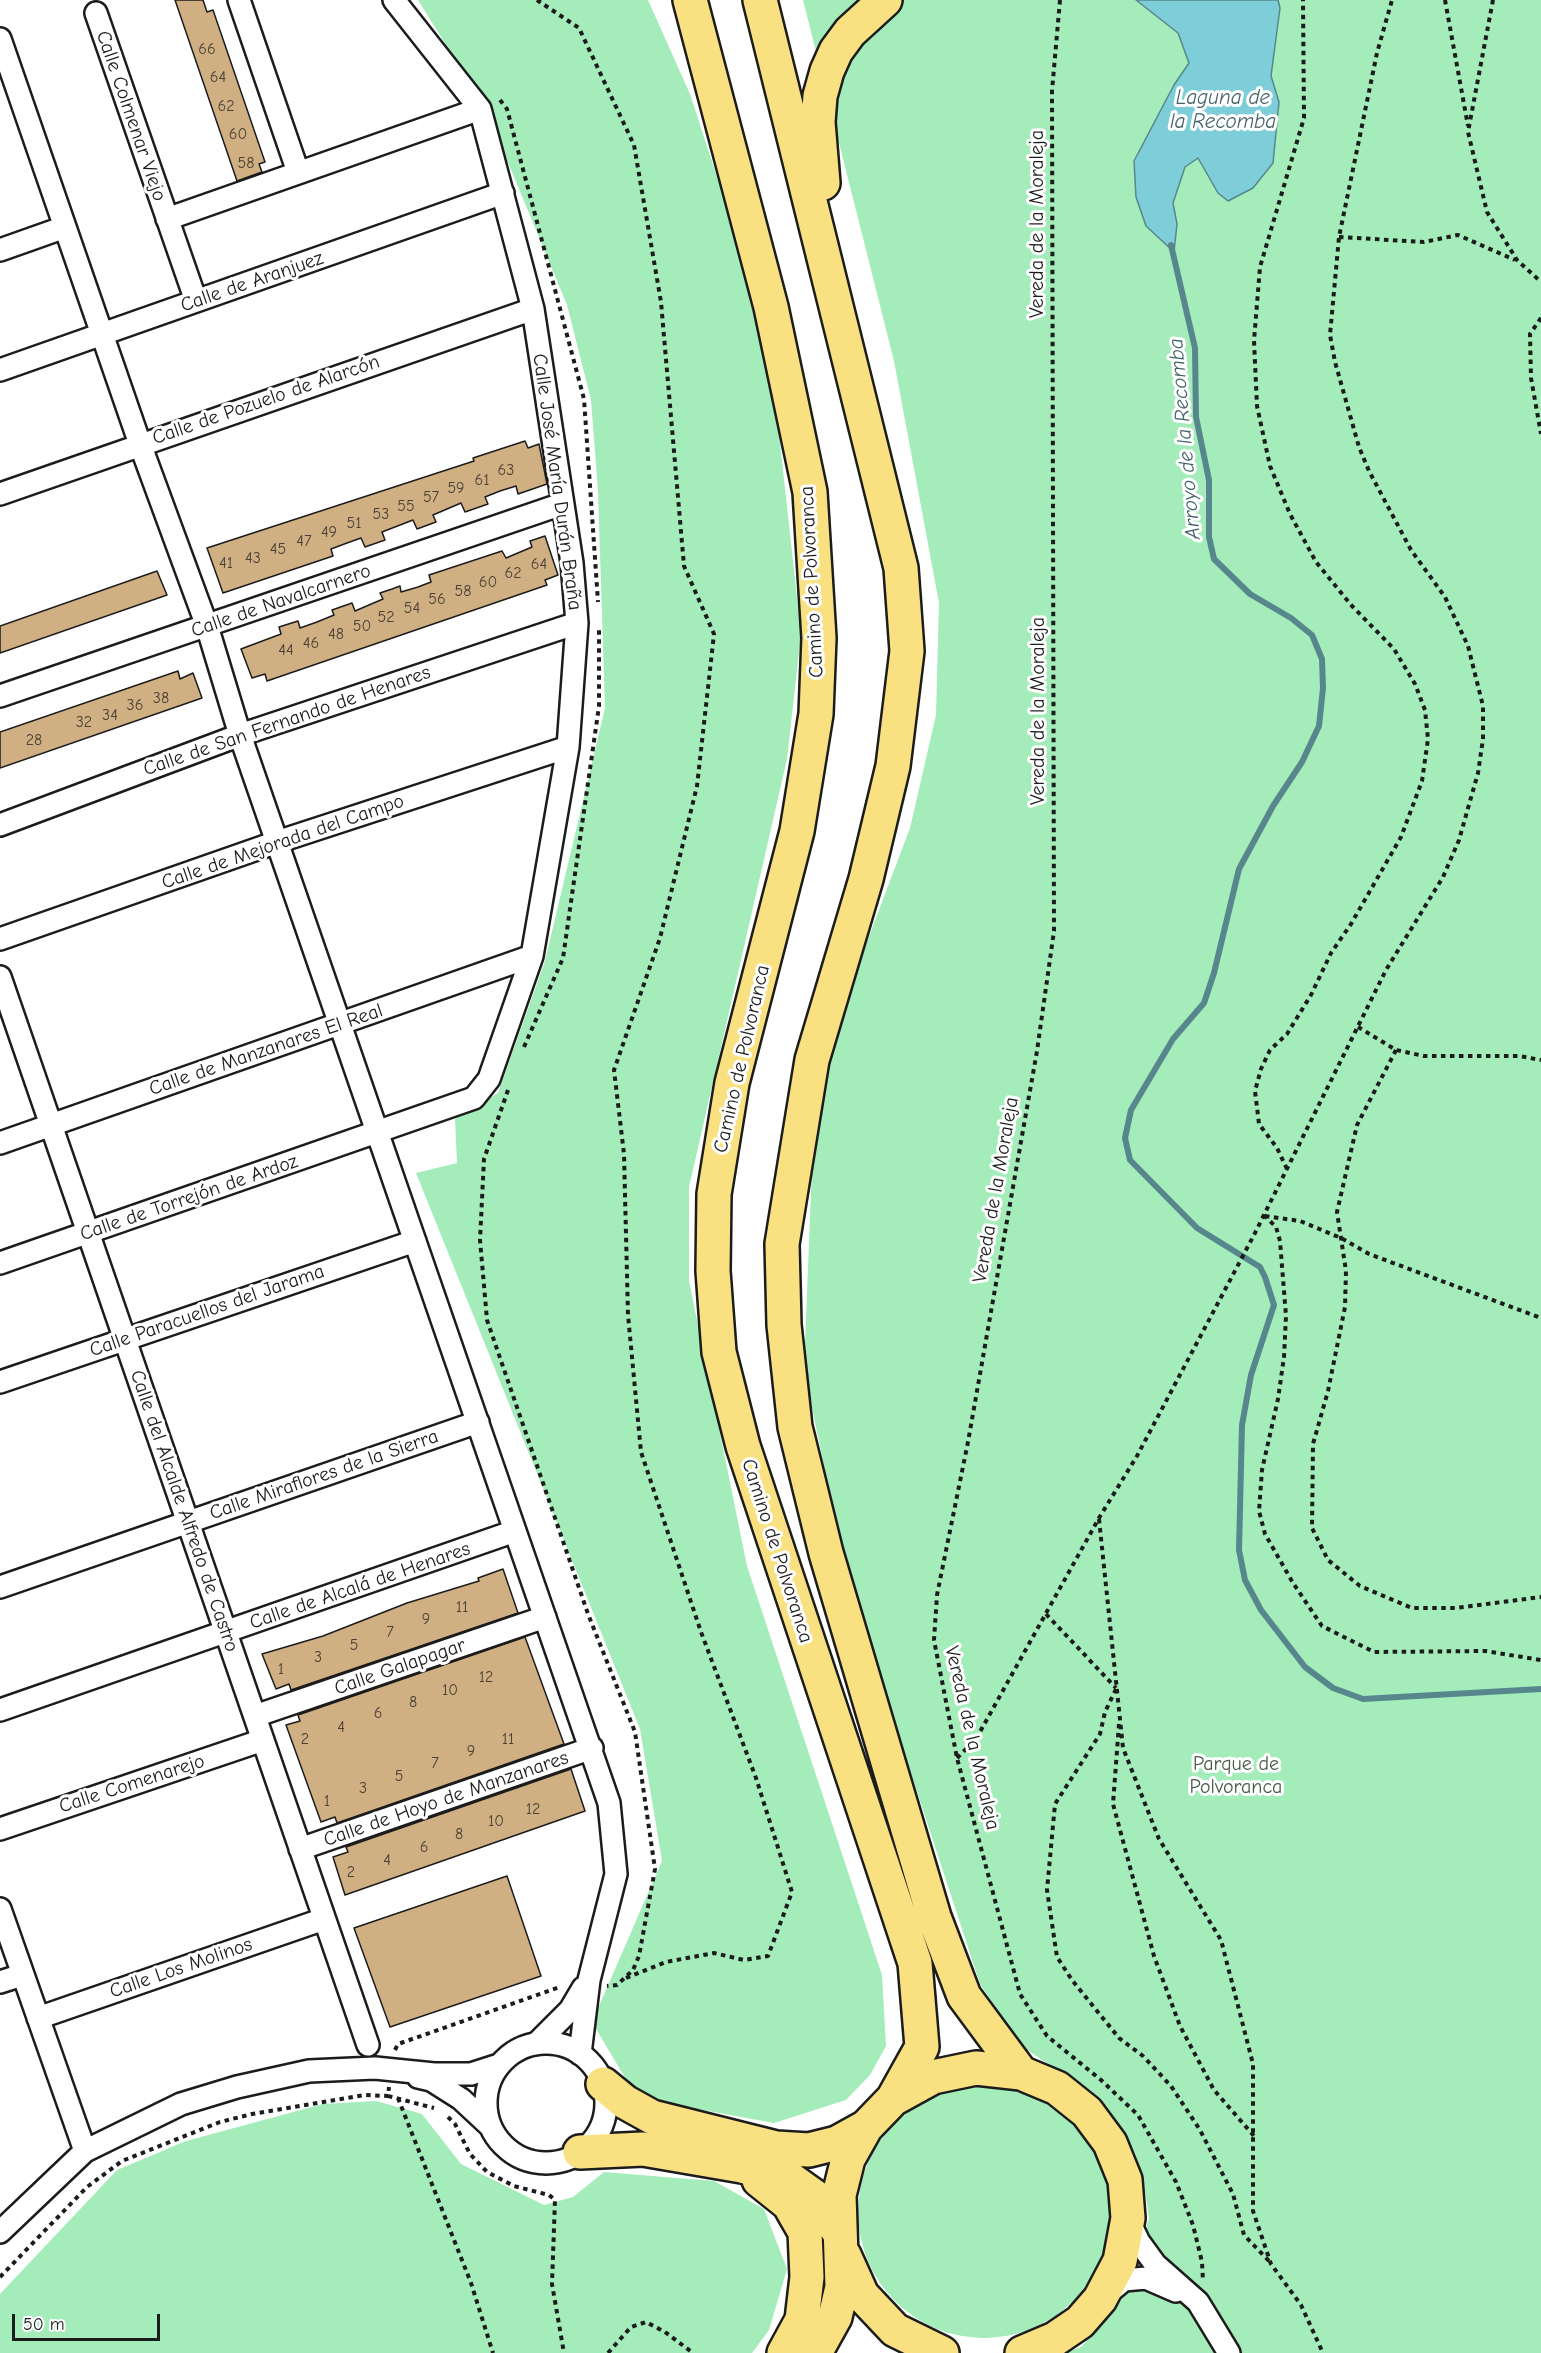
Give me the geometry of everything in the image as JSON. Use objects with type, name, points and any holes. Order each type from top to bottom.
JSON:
[{"type":"highway","points":[[673,0],[697,71],[720,112]]},
{"type":"highway","name":"Camino de Polvoranca","points":[[690,0],[771,307],[810,492],[819,638],[816,714],[797,831],[732,1083],[714,1194],[713,1271],[719,1352],[742,1446],[915,1963],[922,2048],[893,2099]]},
{"type":"highway","points":[[760,0],[901,568]]},
{"type":"highway","points":[[885,0],[867,14],[836,51],[820,96],[819,156],[827,200],[903,499],[901,568],[907,651],[893,766],[866,879],[812,1060],[782,1244],[784,1325],[795,1427],[826,1552],[934,1917],[964,1995],[1020,2073]]},
{"type":"highway","points":[[815,2353],[835,2317],[842,2287],[841,2186],[848,2159],[866,2127],[893,2099],[933,2077],[976,2068],[1020,2073],[1057,2088],[1087,2112],[1110,2143],[1125,2180],[1128,2218],[1120,2261],[1100,2299],[1080,2322],[1053,2346],[1022,2353]]},
{"type":"highway","points":[[603,2084],[625,2102],[652,2117],[777,2148],[809,2150],[837,2143],[866,2127]]},
{"type":"highway","points":[[580,2152],[643,2149],[707,2160],[790,2179],[818,2199],[840,2241],[862,2295],[895,2330],[940,2353]]},
{"type":"highway","points":[[707,2160],[764,2182],[789,2204],[805,2232],[807,2277],[802,2320],[784,2353]]},
{"type":"highway","points":[[886,2353],[940,2353]]},
{"type":"street","points":[[239,0],[298,172]]},
{"type":"street","name":"Calle José María Durán Braña","points":[[378,1132],[478,1095],[489,1079],[532,956],[568,747],[576,623],[572,563],[533,309],[480,108],[394,0]]},
{"type":"street","name":"Calle Colmenar Viejo","points":[[96,13],[196,302]]},
{"type":"street","points":[[1,44],[140,444],[207,626],[240,735],[592,1748],[609,1803],[616,1874],[589,1980],[580,2054]]},
{"type":"street","name":"Calle Colmenar Viejo","points":[[167,219],[480,108]]},
{"type":"street","name":"Calle de Aranjuez","points":[[0,370],[503,193]]},
{"type":"street","points":[[0,250],[65,227]]},
{"type":"street","name":"Calle de Pozuelo de Alarcón","points":[[0,494],[533,309]]},
{"type":"street","name":"Calle de Navalcarnero","points":[[0,696],[562,504]]},
{"type":"street","name":"Calle de San Fernando de Henares","points":[[0,825],[240,735],[576,623]]},
{"type":"street","name":"Calle de Mejorada del Campo","points":[[0,939],[277,842],[568,747]]},
{"type":"street","name":"Calle de Manzanares El Real","points":[[0,1143],[532,956]]},
{"type":"street","name":"Calle del Alcalde Alfredo de Castro","points":[[0,977],[368,2045]]},
{"type":"street","name":"Calle de Torrejón de Ardoz","points":[[0,1263],[378,1132]]},
{"type":"street","name":"Calle Paracuellos del Jarama","points":[[0,1382],[415,1241]]},
{"type":"street","name":"Calle Miraflores de la Sierra","points":[[0,1587],[478,1422]]},
{"type":"street","name":"Calle de Alcalá de Henares","points":[[0,1710],[515,1531]]},
{"type":"street","name":"Calle Galapagar","points":[[255,1716],[545,1617]]},
{"type":"street","name":"Calle Comenarejo","points":[[0,1828],[263,1740]]},
{"type":"street","name":"Calle de Hoyo de Manzanares","points":[[300,1849],[592,1748]]},
{"type":"street","points":[[0,1910],[85,2151]]},
{"type":"street","name":"Calle Los Molinos","points":[[38,2018],[324,1919]]},
{"type":"street","points":[[0,1982],[22,1975]]},
{"type":"street","points":[[536,2044],[570,2010],[589,1980]]},
{"type":"street","points":[[0,2232],[85,2151],[181,2104],[237,2087],[309,2071],[391,2070],[471,2074],[499,2065],[516,2051],[536,2044],[567,2047],[580,2054],[594,2067],[603,2084],[606,2103],[603,2122],[594,2139],[580,2152],[564,2161],[546,2163],[528,2161],[512,2153],[499,2141],[490,2126],[461,2099],[430,2080],[391,2070]]},
{"type":"street","points":[[490,2126],[486,2094],[499,2065]]},
{"type":"street","points":[[1128,2218],[1139,2242],[1155,2264],[1200,2305],[1229,2353]]},
{"type":"street","points":[[1100,2299],[1124,2280],[1146,2278],[1200,2305]]},
{"type":"path","points":[[537,0],[579,28],[634,146],[661,302],[684,567],[714,634],[697,786],[660,938],[614,1070],[624,1154],[628,1315],[641,1452],[701,1632],[756,1778],[792,1892],[768,1956],[744,1960],[714,1953],[666,1962],[623,1979]]},
{"type":"path","name":"Vereda de la Moraleja","points":[[1060,0],[1052,91],[1054,932],[1036,1051],[968,1442],[937,1595],[934,1640],[957,1758],[1020,1994],[1047,2036],[1101,2080],[1138,2115],[1154,2142],[1176,2181],[1193,2225],[1202,2262],[1204,2298],[1200,2305]]},
{"type":"path","points":[[1287,1169],[1277,1148],[1259,1124],[1255,1091],[1261,1069],[1270,1050],[1287,1034],[1311,995],[1331,953],[1351,924],[1401,837],[1422,781],[1428,739],[1425,710],[1414,684],[1394,649],[1352,606],[1317,562],[1290,514],[1270,465],[1257,406],[1254,341],[1260,267],[1304,118],[1303,0]]},
{"type":"path","points":[[957,1758],[976,1739],[1099,1518],[1137,1456],[1255,1233],[1386,970],[1443,877],[1459,840],[1478,773],[1483,739],[1483,706],[1468,646],[1445,597],[1411,550],[1359,447],[1335,362],[1330,335],[1339,237],[1377,53],[1392,0]]},
{"type":"path","points":[[1445,0],[1468,132],[1487,212],[1517,260],[1541,282]]},
{"type":"path","points":[[1468,132],[1493,0]]},
{"type":"path","points":[[493,91],[507,109],[584,399],[592,489],[598,613]]},
{"type":"path","points":[[1339,237],[1424,242],[1458,235],[1517,260]]},
{"type":"path","points":[[1541,318],[1530,334],[1531,378],[1541,434]]},
{"type":"path","points":[[522,1052],[563,958],[599,706],[599,624]]},
{"type":"path","points":[[1358,1027],[1396,1050],[1424,1056],[1519,1056],[1541,1060]]},
{"type":"path","points":[[1396,1050],[1357,1125],[1337,1212],[1346,1271],[1345,1307],[1328,1391],[1313,1444],[1312,1528],[1328,1560],[1360,1586],[1412,1608],[1456,1608],[1541,1597]]},
{"type":"path","points":[[388,2096],[391,2070],[398,2044],[565,1986],[570,1972],[607,1986],[617,1985],[633,1970],[639,1956],[655,1869],[635,1732],[588,1614],[487,1320],[480,1240],[484,1159],[510,1084]]},
{"type":"path","points":[[1264,1215],[1300,1221],[1341,1238],[1369,1254],[1541,1318]]},
{"type":"path","points":[[1264,1215],[1275,1227],[1280,1241],[1286,1316],[1280,1388],[1262,1470],[1259,1511],[1264,1534],[1293,1583],[1322,1626],[1374,1652],[1485,1651],[1541,1660]]},
{"type":"path","points":[[1099,1518],[1123,1748],[1159,1839],[1221,1940],[1253,2064],[1253,2211],[1271,2264]]},
{"type":"path","points":[[1046,1614],[1116,1688]]},
{"type":"path","points":[[1116,1688],[1100,1734],[1055,1804],[1047,1890],[1057,1957],[1072,1980],[1119,2038],[1143,2055],[1171,2086],[1200,2130],[1233,2194],[1244,2235],[1271,2264],[1301,2306],[1323,2353]]},
{"type":"path","points":[[1119,1714],[1113,1804],[1154,1956],[1180,2026],[1215,2090],[1254,2137]]},
{"type":"path","points":[[0,2277],[87,2187],[139,2153],[160,2147],[200,2129],[252,2114],[365,2095],[388,2096],[436,2108],[455,2124],[470,2154],[487,2172],[514,2186],[549,2195],[555,2200],[552,2284],[564,2353]]},
{"type":"path","points":[[398,2098],[471,2283],[493,2353]]},
{"type":"path","points":[[608,2353],[632,2327],[646,2322],[665,2332],[693,2353]]},
{"type":"green space","points":[[418,0],[648,0],[690,94],[747,269],[780,443],[801,634],[787,759],[689,1187],[689,1281],[747,1566],[882,1975],[886,2046],[870,2075],[846,2100],[774,2123],[637,2098],[592,2022],[662,1861],[640,1729],[416,1173],[457,1163],[455,1119],[498,1093],[545,961],[605,708],[598,491],[591,400],[567,305],[485,107]]},
{"type":"green space","name":"Parque de Polvoranca","points":[[803,0],[1541,0],[1541,2353],[1066,2353],[1081,2347],[1110,2316],[1126,2293],[1149,2218],[1143,2178],[1135,2153],[1094,2094],[1021,2046],[980,1984],[905,1755],[840,1543],[804,1369],[814,1116],[849,989],[910,828],[936,715],[939,603],[894,361]]},
{"type":"green space","points":[[972,2086],[996,2086],[1021,2091],[1044,2100],[1064,2114],[1082,2132],[1096,2152],[1105,2175],[1110,2212],[1108,2237],[1096,2272],[1082,2292],[1064,2310],[1044,2324],[1021,2333],[996,2338],[972,2338],[947,2333],[924,2324],[904,2310],[886,2292],[872,2272],[863,2249],[858,2224],[858,2200],[863,2175],[872,2152],[886,2132],[904,2114],[924,2100],[947,2091]]},
{"type":"green space","points":[[376,2101],[422,2114],[461,2164],[544,2205],[573,2197],[604,2172],[714,2181],[764,2209],[787,2269],[769,2330],[752,2353],[0,2353],[0,2294],[117,2170],[186,2141],[323,2104]]},
{"type":"water","name":"Laguna de la Recomba","points":[[1136,0],[1278,0],[1280,8],[1271,76],[1279,102],[1273,163],[1253,188],[1228,201],[1218,193],[1198,158],[1185,167],[1173,203],[1177,224],[1174,252],[1146,226],[1136,197],[1134,161],[1174,85],[1189,63],[1178,33]]},
{"type":"building","points":[[175,0],[203,0],[207,12],[213,10],[265,162],[259,164],[262,172],[237,181]]},
{"type":"building","points":[[525,441],[528,448],[539,444],[547,484],[518,494],[516,486],[500,491],[485,497],[488,504],[465,512],[461,503],[433,515],[436,522],[417,529],[413,520],[382,532],[385,540],[365,547],[361,538],[331,549],[333,556],[223,593],[207,548],[474,461],[473,458]]},
{"type":"building","points":[[545,536],[558,575],[545,580],[547,585],[267,681],[265,674],[252,678],[241,649],[281,634],[279,627],[298,621],[300,628],[334,615],[332,610],[352,603],[355,611],[383,599],[380,593],[400,586],[401,592],[418,587],[431,582],[429,575],[502,551],[506,558],[532,547],[530,541]]},
{"type":"building","points":[[157,571],[167,595],[0,653],[0,626]]},
{"type":"building","points":[[178,671],[180,679],[193,673],[202,698],[0,768],[0,732]]},
{"type":"building","points":[[503,1569],[518,1613],[291,1690],[289,1684],[276,1689],[262,1654],[323,1636],[407,1603],[479,1581],[478,1578]]},
{"type":"building","points":[[525,1637],[564,1744],[337,1823],[335,1817],[321,1822],[286,1725],[300,1721],[298,1715]]},
{"type":"building","points":[[571,1769],[585,1811],[345,1895],[333,1857],[348,1852],[346,1847]]},
{"type":"building","points":[[507,1876],[541,1976],[390,2027],[354,1928]]},
{"type":"waterway","name":"Arroyo de la Recomba","points":[[1171,245],[1195,348],[1196,417],[1209,480],[1209,537],[1214,559],[1250,594],[1291,618],[1312,635],[1322,659],[1323,688],[1319,726],[1302,762],[1273,806],[1239,869],[1214,973],[1204,1003],[1173,1039],[1131,1110],[1125,1138],[1130,1160],[1197,1228],[1260,1267],[1265,1277],[1274,1305],[1251,1375],[1242,1425],[1239,1550],[1245,1580],[1261,1610],[1305,1667],[1333,1688],[1363,1699],[1541,1689]]}]
